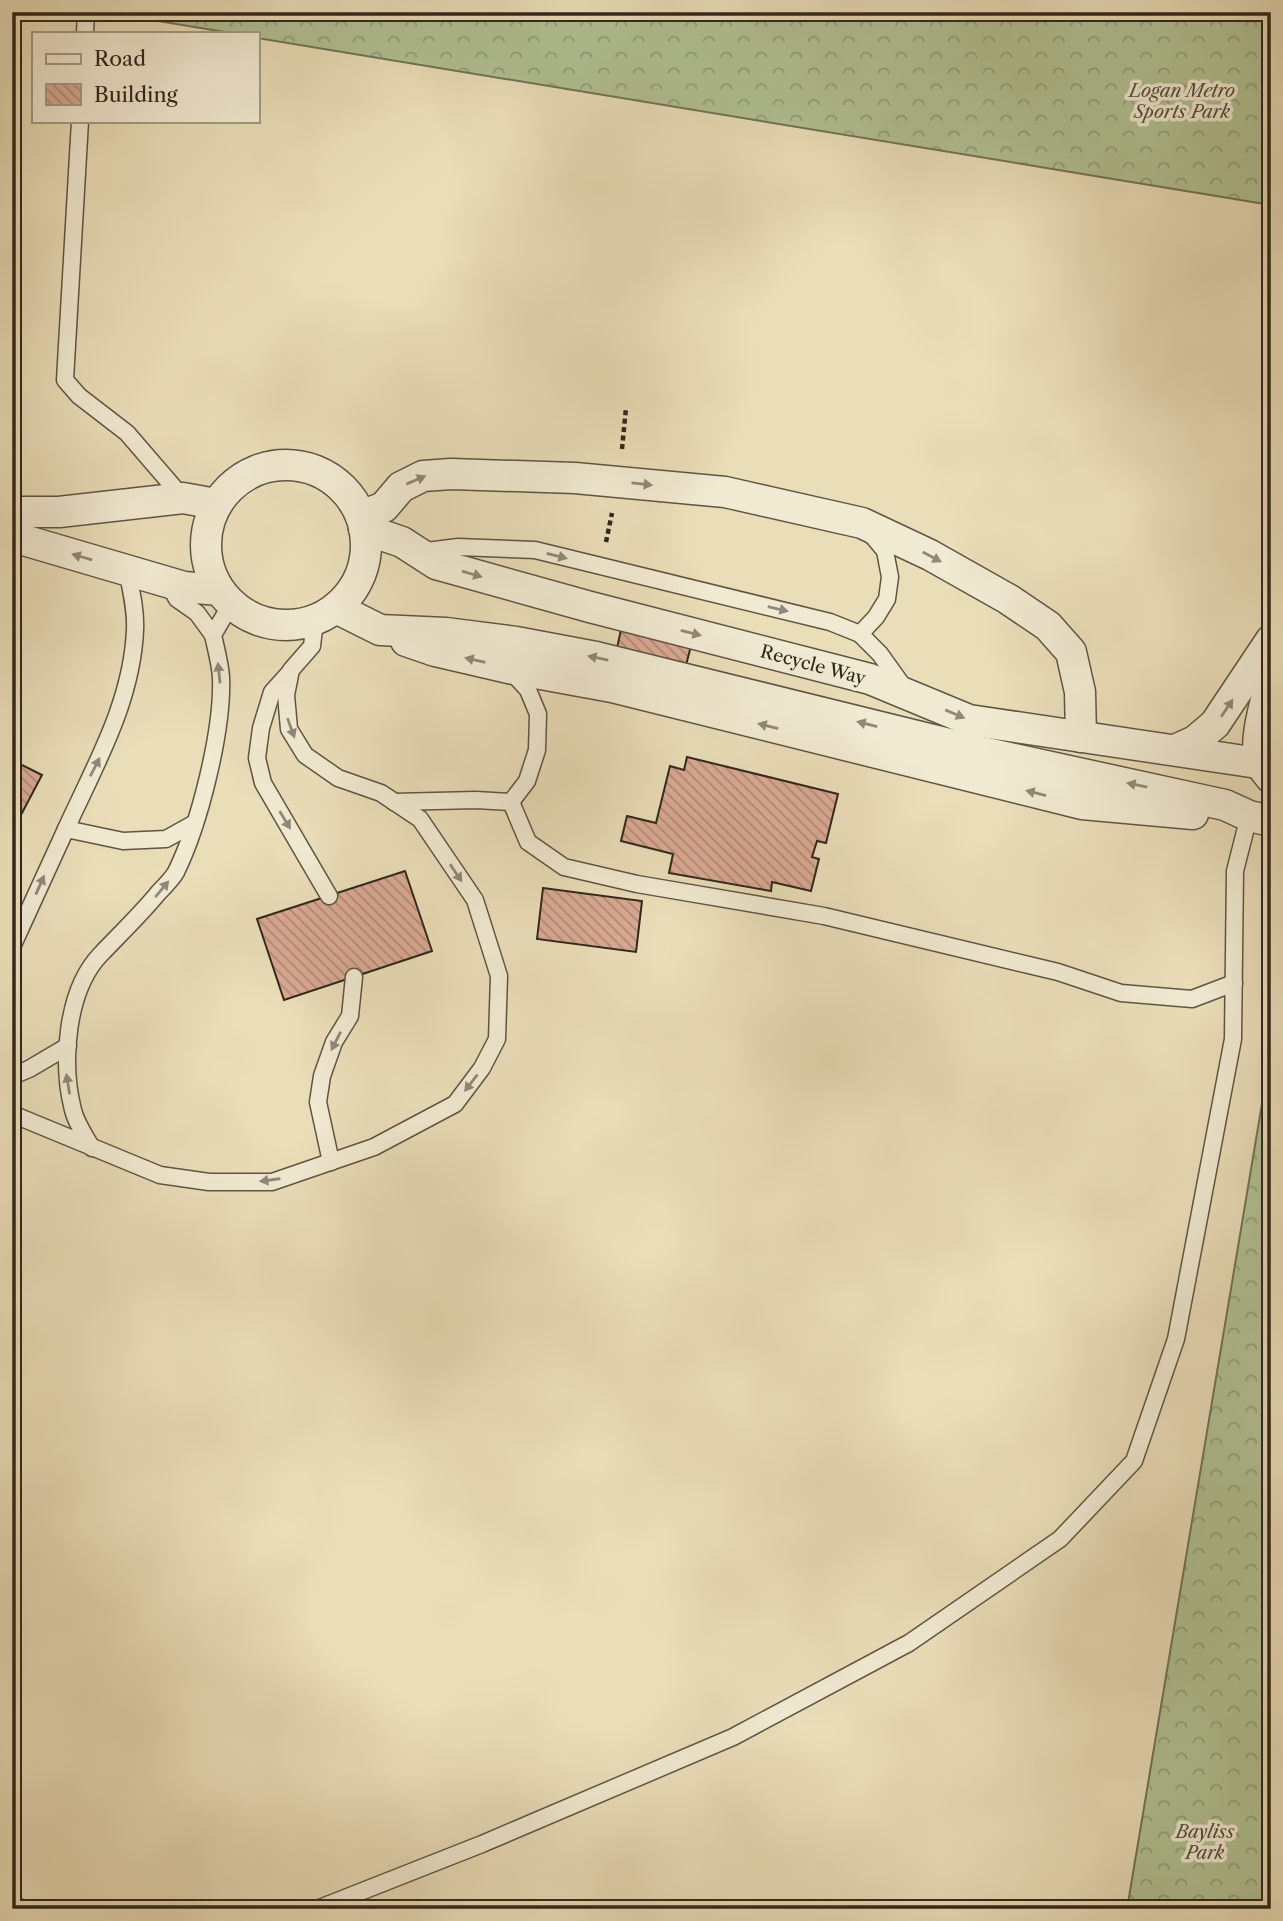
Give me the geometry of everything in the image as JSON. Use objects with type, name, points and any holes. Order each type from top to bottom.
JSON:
[{"type":"street","points":[[284,464],[310,468],[334,480],[352,498],[363,523],[367,544],[363,569],[353,590],[326,615],[293,625],[270,624],[249,616],[225,597],[209,570],[205,547],[208,525],[216,504],[234,484],[257,470],[284,464]]},
{"type":"street","points":[[363,523],[384,508],[401,488],[423,476],[451,474],[575,478],[725,492],[862,523],[941,561],[1008,599],[1048,626],[1071,652],[1080,692],[1081,737]]},
{"type":"street","points":[[12,512],[59,512],[183,498],[216,504]]},
{"type":"street","name":"Recycle Way","points":[[363,523],[402,542],[436,564],[590,607],[870,678],[970,720],[1175,750],[1267,768]]},
{"type":"street","points":[[12,533],[27,541],[225,597]]},
{"type":"street","points":[[326,615],[380,629],[435,651],[508,668],[612,687],[1082,804],[1173,811],[1220,818],[1260,818]]},
{"type":"street","points":[[380,629],[458,634],[596,657],[982,752],[1225,805],[1260,818]]},
{"type":"street","points":[[1175,750],[1195,741],[1215,724],[1271,640]]},
{"type":"street","points":[[1267,768],[1261,720],[1271,680]]},
{"type":"lane","points":[[85,32],[86,12]]},
{"type":"lane","points":[[80,122],[65,380],[79,396],[127,433],[183,498]]},
{"type":"lane","points":[[860,634],[876,617],[887,599],[890,577],[885,551],[862,523]]},
{"type":"lane","points":[[417,552],[458,547],[535,550],[830,622],[860,634],[880,654],[910,695]]},
{"type":"lane","points":[[12,947],[109,740],[128,684],[135,629],[127,570]]},
{"type":"lane","points":[[92,1148],[74,1113],[66,1078],[74,1004],[85,977],[98,957],[175,874],[206,781],[220,714],[221,674],[213,635],[197,613],[177,599],[166,581]]},
{"type":"lane","points":[[213,635],[225,597]]},
{"type":"lane","points":[[326,615],[312,646],[272,692],[261,728],[257,758],[263,783],[329,896]]},
{"type":"lane","points":[[508,668],[528,690],[538,714],[537,750],[534,760],[527,781],[511,802]]},
{"type":"lane","points":[[12,1114],[160,1175],[209,1182],[272,1182],[374,1147],[456,1104],[482,1068],[497,1039],[499,976],[475,900],[420,819],[381,793],[338,778],[305,755],[289,729],[286,695],[291,670]]},
{"type":"lane","points":[[394,803],[477,800],[511,802]]},
{"type":"lane","points":[[511,802],[528,842],[564,867],[637,884],[837,919],[1058,972],[1121,993],[1192,999],[1234,983]]},
{"type":"lane","points":[[317,1909],[482,1844],[733,1737],[909,1643],[1060,1539],[1134,1461],[1176,1339],[1233,1040],[1235,871],[1260,818]]},
{"type":"lane","points":[[66,829],[123,841],[166,839],[193,824]]},
{"type":"lane","points":[[331,1162],[318,1102],[322,1076],[334,1042],[351,1017],[354,977]]},
{"type":"lane","points":[[12,1076],[68,1046]]},
{"type":"lane","points":[[12,1905],[25,1909]]},
{"type":"green space","name":"Logan Metro Sports Park","points":[[127,12],[1271,12],[1271,205],[259,38],[259,32],[225,32],[127,16]]},
{"type":"green space","name":"Bayliss Park","points":[[1271,1050],[1271,1909],[1127,1909]]},
{"type":"building","points":[[622,625],[692,642],[686,665],[617,648]]},
{"type":"building","points":[[687,757],[838,794],[826,843],[817,841],[812,857],[819,859],[811,891],[772,882],[771,891],[669,873],[673,854],[621,841],[627,816],[656,823],[670,766],[684,770]]},
{"type":"building","points":[[12,760],[42,775],[12,832]]},
{"type":"building","points":[[405,871],[432,951],[284,1000],[257,919]]},
{"type":"building","points":[[543,888],[642,901],[636,952],[537,939]]}]
